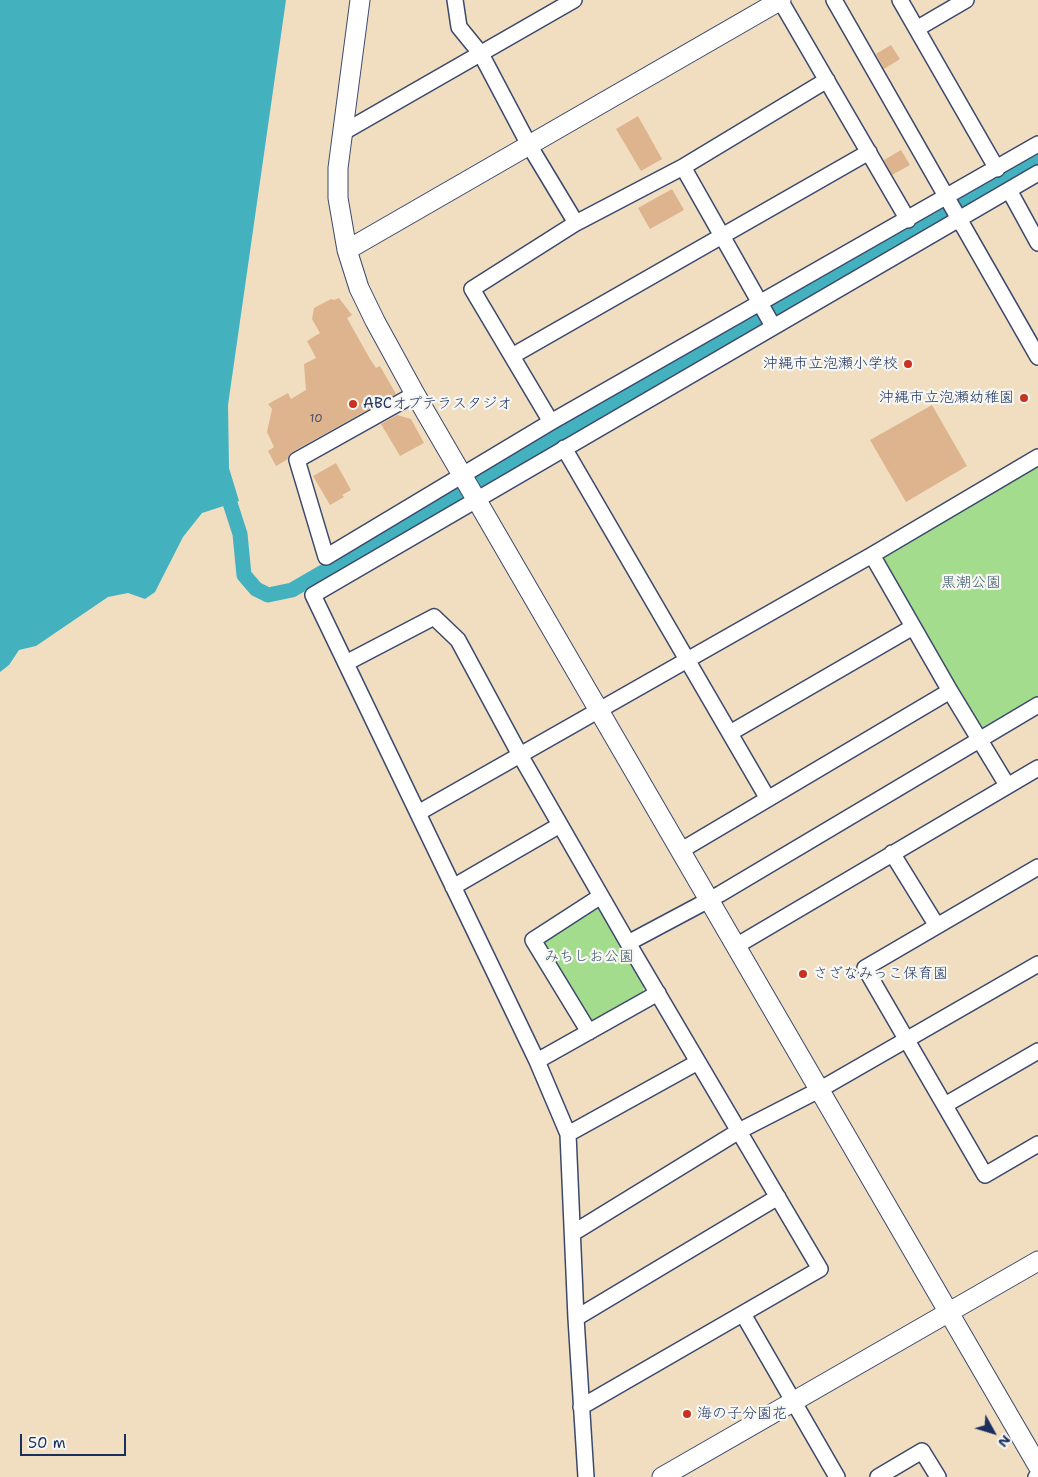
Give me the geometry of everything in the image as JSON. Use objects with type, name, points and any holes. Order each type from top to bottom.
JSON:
[{"type":"street","points":[[360,0],[342,133],[338,198],[347,250],[359,288],[415,394],[1038,1466]]},
{"type":"street","points":[[455,0],[459,27],[481,54],[529,145],[576,223]]},
{"type":"street","points":[[342,133],[574,0]]},
{"type":"street","points":[[347,250],[780,0],[908,220]]},
{"type":"street","points":[[834,0],[1038,356]]},
{"type":"street","points":[[900,0],[918,28],[997,168]]},
{"type":"street","points":[[918,28],[966,0]]},
{"type":"street","points":[[551,422],[472,289],[576,223],[683,167],[827,80]]},
{"type":"street","points":[[586,1477],[576,1318],[568,1134],[537,1061],[313,595],[470,488],[551,422],[908,220],[1038,144]]},
{"type":"street","points":[[512,356],[869,152]]},
{"type":"street","points":[[683,167],[773,326]]},
{"type":"street","points":[[415,394],[297,460],[326,557],[470,488],[564,448],[959,217],[1038,173]]},
{"type":"street","points":[[1009,190],[1038,243]]},
{"type":"street","points":[[564,448],[768,799]]},
{"type":"street","points":[[418,813],[872,555],[1038,457]]},
{"type":"street","points":[[872,555],[1006,785]]},
{"type":"street","points":[[346,664],[434,617],[458,640],[560,825],[820,1269],[581,1407]]},
{"type":"street","points":[[730,733],[914,627]]},
{"type":"street","points":[[680,850],[950,691]]},
{"type":"street","points":[[628,943],[709,900],[1038,705]]},
{"type":"street","points":[[736,946],[1006,785],[1038,768]]},
{"type":"street","points":[[453,887],[560,825]]},
{"type":"street","points":[[892,853],[937,926]]},
{"type":"street","points":[[1038,867],[865,968],[908,1039],[985,1176],[1038,1144]]},
{"type":"street","points":[[589,1032],[533,940],[601,896]]},
{"type":"street","points":[[573,1232],[739,1131],[819,1090],[1038,964]]},
{"type":"street","points":[[537,1061],[658,993]]},
{"type":"street","points":[[945,1106],[1038,1051]]},
{"type":"street","points":[[568,1134],[698,1062]]},
{"type":"street","points":[[576,1318],[778,1197]]},
{"type":"street","points":[[662,1477],[1038,1260]]},
{"type":"street","points":[[743,1314],[837,1477]]},
{"type":"street","points":[[878,1477],[922,1451],[938,1477]]},
{"type":"green space","name":"黒潮公園","points":[[1038,466],[1038,700],[981,734],[879,558]]},
{"type":"green space","name":"みちしお公園","points":[[593,906],[605,910],[645,983],[642,994],[595,1021],[586,1020],[540,946],[543,936]]},
{"type":"water","points":[[0,0],[286,0],[228,405],[229,468],[239,501],[202,513],[183,537],[155,592],[145,599],[128,593],[108,597],[36,646],[19,650],[9,665],[0,672]]},
{"type":"building","points":[[891,45],[900,59],[884,69],[876,54]]},
{"type":"building","points":[[638,116],[662,159],[641,171],[616,129]]},
{"type":"building","points":[[901,150],[910,165],[892,175],[884,160]]},
{"type":"building","points":[[672,189],[684,210],[650,229],[638,208]]},
{"type":"building","points":[[339,298],[352,315],[347,318],[370,359],[376,368],[380,366],[396,394],[292,452],[288,459],[276,466],[268,451],[274,447],[267,432],[272,409],[268,404],[288,393],[291,399],[306,390],[304,364],[316,358],[307,341],[320,333],[312,319],[314,308],[331,299]]},
{"type":"building","points":[[932,405],[967,466],[906,502],[870,440]]},
{"type":"building","points":[[397,415],[411,419],[424,443],[400,456],[381,424]]},
{"type":"building","points":[[336,463],[351,490],[342,495],[344,497],[330,505],[313,476]]},
{"type":"waterway","points":[[229,500],[240,534],[244,575],[256,589],[268,595],[292,590],[1038,158]]},
{"type":"place","name":"沖縄市立泡瀬小学校","points":[[908,364]]},
{"type":"place","name":"沖縄市立泡瀬幼稚園","points":[[1024,398]]},
{"type":"place","name":"ABCオプテラスタジオ","points":[[353,404]]},
{"type":"place","name":"さざなみっこ保育園","points":[[803,974]]},
{"type":"place","name":"海の子分園花","points":[[687,1414]]}]
